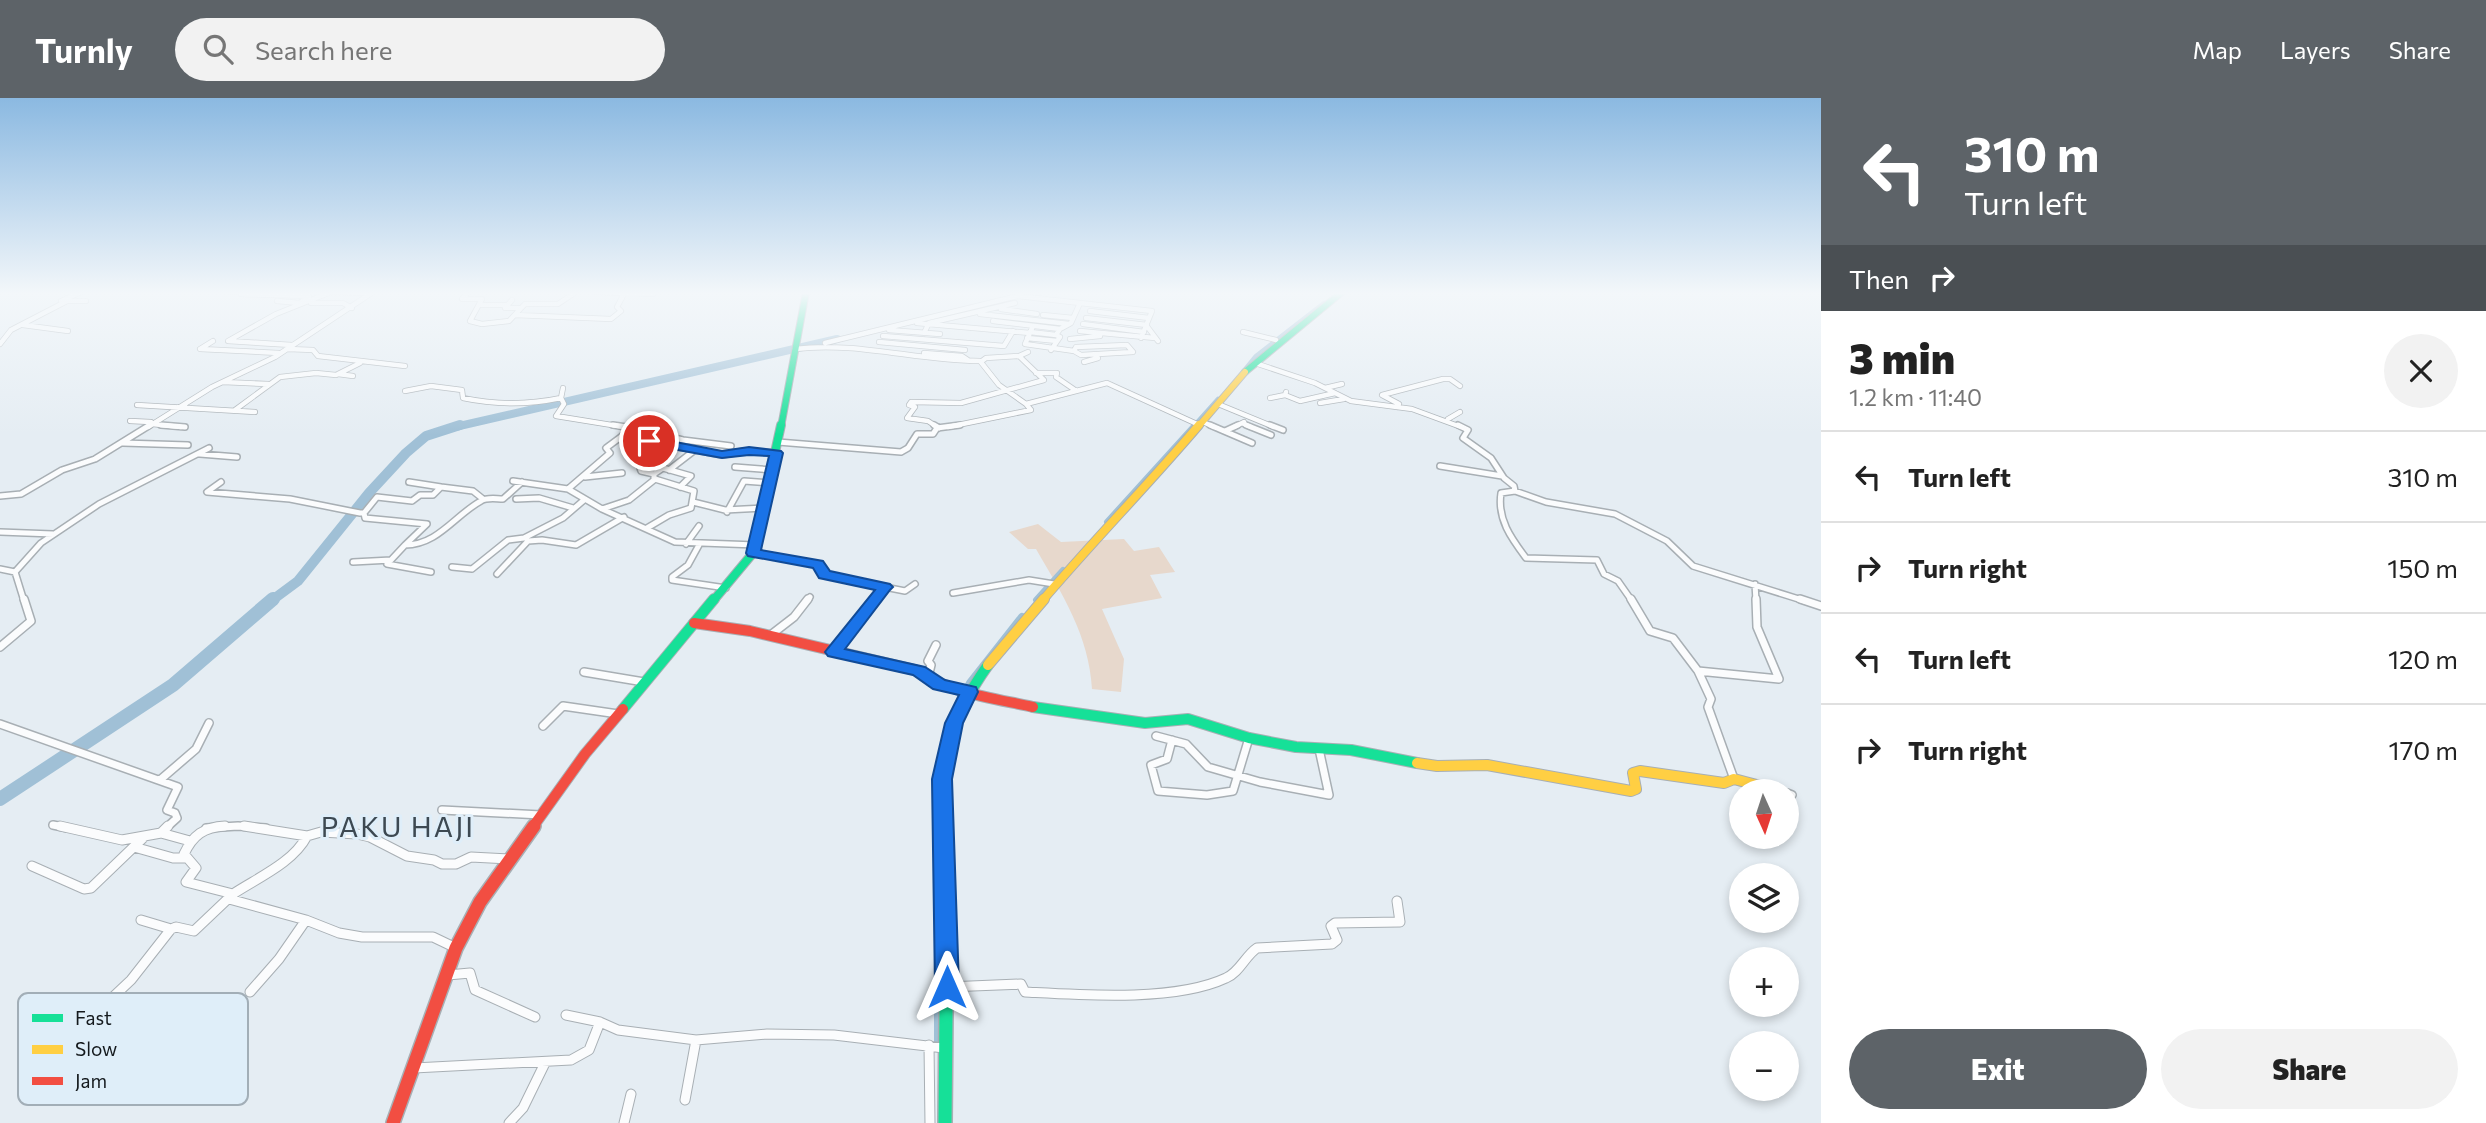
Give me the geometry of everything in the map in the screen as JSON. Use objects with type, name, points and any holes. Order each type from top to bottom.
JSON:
[{"type":"street","points":[[230,340],[228,341],[313,351],[320,356],[360,363],[405,366]]},
{"type":"street","points":[[0,496],[20,494],[62,470],[92,460],[222,382],[281,354],[301,340]]},
{"type":"street","points":[[393,1123],[410,1069],[456,948],[480,902],[618,713],[726,588],[755,549],[796,340]]},
{"type":"street","points":[[795,347],[836,340]]},
{"type":"street","points":[[926,353],[934,340],[1004,346],[1008,340]]},
{"type":"street","points":[[962,356],[970,340]]},
{"type":"street","points":[[986,344],[987,340]]},
{"type":"street","points":[[1027,340],[1025,344],[1074,351],[1081,355],[1133,352],[1127,345],[1076,347],[1074,351]]},
{"type":"street","points":[[1052,340],[1057,341],[1053,349]]},
{"type":"street","points":[[930,1123],[936,1046],[947,987],[942,779],[964,691],[1052,584],[1275,340]]},
{"type":"street","points":[[213,341],[200,349],[281,354]]},
{"type":"street","points":[[874,350],[879,342],[965,350]]},
{"type":"street","points":[[814,345],[962,356],[969,361]]},
{"type":"street","points":[[874,350],[969,361],[1019,356],[1028,352]]},
{"type":"street","points":[[1084,362],[1110,354]]},
{"type":"street","points":[[352,360],[359,355]]},
{"type":"street","points":[[941,428],[928,421],[907,418],[915,408],[909,405],[911,402],[961,403],[1044,380],[1019,356]]},
{"type":"street","points":[[778,442],[896,453],[906,450],[917,433],[933,435],[941,428],[1003,419],[1031,411],[1026,404],[1004,389],[982,361]]},
{"type":"street","points":[[338,374],[360,363]]},
{"type":"street","points":[[1255,363],[1325,388],[1346,399]]},
{"type":"street","points":[[1036,373],[1057,373],[1056,377],[1075,390]]},
{"type":"street","points":[[235,410],[270,384],[288,375],[353,376]]},
{"type":"street","points":[[1397,407],[1399,404],[1382,395],[1443,379],[1450,379],[1460,386]]},
{"type":"street","points":[[222,382],[270,384]]},
{"type":"street","points":[[1026,404],[1107,383],[1200,424],[1252,443]]},
{"type":"street","points":[[1325,388],[1342,384]]},
{"type":"street","points":[[405,391],[435,386],[462,390],[463,398],[499,402],[535,403],[562,400]]},
{"type":"street","points":[[563,388],[556,416],[634,428],[683,440],[731,446]]},
{"type":"street","points":[[1270,398],[1286,393],[1300,401],[1335,393]]},
{"type":"street","points":[[1320,403],[1346,399],[1397,407],[1446,419],[1468,429],[1469,432],[1463,438],[1491,458],[1502,476],[1514,486],[1515,491]]},
{"type":"street","points":[[1218,404],[1283,430]]},
{"type":"street","points":[[137,405],[255,412]]},
{"type":"street","points":[[1446,419],[1457,416],[1460,412]]},
{"type":"street","points":[[1225,431],[1252,418]]},
{"type":"street","points":[[130,421],[185,427]]},
{"type":"street","points":[[1200,424],[1220,421]]},
{"type":"street","points":[[1242,423],[1271,435]]},
{"type":"street","points":[[568,489],[610,453],[606,448],[634,428]]},
{"type":"street","points":[[1242,438],[1250,435]]},
{"type":"street","points":[[622,436],[725,455],[749,451],[776,453]]},
{"type":"street","points":[[121,443],[165,442],[187,445]]},
{"type":"street","points":[[653,453],[667,445]]},
{"type":"street","points":[[15,572],[53,534],[122,491],[209,448]]},
{"type":"street","points":[[669,470],[695,450]]},
{"type":"street","points":[[200,454],[237,457]]},
{"type":"street","points":[[1440,466],[1502,476]]},
{"type":"street","points":[[736,467],[772,470]]},
{"type":"street","points":[[640,468],[641,471],[694,491],[690,509],[670,515],[647,528]]},
{"type":"street","points":[[602,509],[629,500],[663,468],[691,476],[680,487]]},
{"type":"street","points":[[585,477],[622,473]]},
{"type":"street","points":[[513,481],[568,489],[602,509],[686,544],[755,549],[818,564],[824,575],[885,587],[907,590],[915,584]]},
{"type":"street","points":[[728,510],[745,481],[770,483]]},
{"type":"street","points":[[221,482],[206,492],[290,499],[362,513],[365,518],[426,524],[386,564],[431,572]]},
{"type":"street","points":[[409,482],[473,491],[483,499],[502,499],[522,482]]},
{"type":"street","points":[[362,513],[377,498],[412,501],[419,495],[433,495],[441,487]]},
{"type":"street","points":[[1734,779],[1708,708],[1711,699],[1698,671],[1673,638],[1650,631],[1625,590],[1618,581],[1604,574],[1597,560],[1526,558],[1502,522],[1499,501],[1501,493],[1515,491],[1546,502],[1615,514],[1667,541],[1693,566],[1821,606]]},
{"type":"street","points":[[516,499],[539,498],[573,508]]},
{"type":"street","points":[[405,545],[417,545],[443,531],[483,499]]},
{"type":"street","points":[[524,538],[563,518],[584,500]]},
{"type":"street","points":[[693,502],[728,510],[764,508]]},
{"type":"street","points":[[452,567],[471,569],[508,540],[524,538],[576,545],[624,517]]},
{"type":"street","points":[[686,544],[699,526]]},
{"type":"street","points":[[0,532],[53,534]]},
{"type":"street","points":[[497,574],[527,542],[533,540]]},
{"type":"street","points":[[699,545],[688,565],[672,580],[726,588]]},
{"type":"street","points":[[353,562],[391,560]]},
{"type":"street","points":[[0,569],[15,572]]},
{"type":"street","points":[[0,647],[31,621],[15,572]]},
{"type":"street","points":[[953,593],[1029,580],[1052,584]]},
{"type":"street","points":[[1698,671],[1779,679],[1757,627],[1755,584]]},
{"type":"street","points":[[834,652],[885,587]]},
{"type":"street","points":[[772,634],[794,617],[810,597]]},
{"type":"street","points":[[694,623],[772,634],[834,652],[919,671],[933,682],[964,691],[1044,709],[1132,722],[1196,720],[1249,738],[1318,749],[1351,750],[1391,760],[1437,766],[1487,765],[1514,768],[1631,792],[1636,789],[1632,775],[1636,771],[1724,783],[1729,781]]},
{"type":"street","points":[[928,677],[928,661],[936,645]]},
{"type":"street","points":[[584,672],[644,682]]},
{"type":"street","points":[[543,726],[563,706],[618,713]]},
{"type":"street","points":[[160,780],[199,749],[204,743],[209,723]]},
{"type":"street","points":[[0,724],[179,788],[167,810],[175,813],[177,818],[161,833]]},
{"type":"street","points":[[1156,737],[1186,744],[1208,767],[1329,794],[1318,749]]},
{"type":"street","points":[[1172,740],[1167,759],[1151,765],[1158,791],[1207,795],[1233,791],[1249,738]]},
{"type":"street","points":[[442,810],[541,815]]},
{"type":"street","points":[[53,825],[122,840],[161,833],[190,841]]},
{"type":"street","points":[[185,858],[190,841],[212,826],[265,828],[307,836],[321,832],[357,834],[379,841],[407,856],[434,859],[442,864],[456,864],[471,857],[509,859]]},
{"type":"street","points":[[117,993],[131,980],[171,929],[176,927],[194,931],[231,897],[304,844],[307,836]]},
{"type":"street","points":[[32,866],[88,889],[94,887],[144,837]]},
{"type":"street","points":[[134,847],[173,858],[185,858],[196,868],[186,880],[188,884],[225,890],[231,897],[339,933],[362,937],[433,937],[456,948]]},
{"type":"street","points":[[947,987],[1021,984],[1025,992],[1047,994],[1148,992],[1193,987],[1233,975],[1257,948],[1335,942],[1337,940],[1332,924],[1400,922],[1402,920],[1397,901]]},
{"type":"street","points":[[141,920],[171,929]]},
{"type":"street","points":[[250,992],[279,959],[306,920]]},
{"type":"street","points":[[447,975],[470,973],[475,989],[535,1017]]},
{"type":"street","points":[[566,1015],[600,1022],[618,1030],[696,1040],[767,1034],[807,1034],[936,1046]]},
{"type":"street","points":[[410,1069],[571,1060],[589,1050],[600,1022]]},
{"type":"street","points":[[685,1100],[696,1040]]},
{"type":"street","points":[[936,1046],[945,1123]]},
{"type":"street","points":[[509,1123],[523,1108],[545,1063]]},
{"type":"street","points":[[624,1123],[631,1094]]},
{"type":"shaded area","points":[[1038,524],[1061,542],[1124,539],[1134,551],[1159,547],[1175,572],[1150,575],[1162,598],[1102,609],[1124,659],[1121,692],[1092,689],[1086,651],[1073,616],[1036,549],[1028,549],[1009,532]]},
{"type":"waterway","points":[[455,427],[833,340]]},
{"type":"waterway","points":[[1243,372],[1256,356],[1277,340]]},
{"type":"waterway","points":[[1193,427],[1218,399]]},
{"type":"waterway","points":[[271,601],[298,581],[369,493],[406,453],[426,436],[460,425]]},
{"type":"waterway","points":[[1107,522],[1195,425]]},
{"type":"waterway","points":[[1036,600],[1063,570]]},
{"type":"waterway","points":[[0,799],[173,685],[273,599]]},
{"type":"waterway","points":[[949,729],[970,683],[1022,617]]},
{"type":"waterway","points":[[939,856],[939,1047]]},
{"type":"traffic: fast","points":[[623,709],[753,553],[776,453],[797,340]]},
{"type":"traffic: fast","points":[[1245,372],[1284,340]]},
{"type":"traffic: fast","points":[[945,1123],[947,908],[942,779],[954,723],[969,692],[988,665]]},
{"type":"traffic: fast","points":[[1033,707],[1145,723],[1188,719],[1249,738],[1296,747],[1351,750],[1417,763]]},
{"type":"traffic: slow","points":[[988,665],[1098,535],[1132,503],[1245,372]]},
{"type":"traffic: slow","points":[[1417,763],[1437,766],[1487,765],[1631,791],[1636,789],[1633,773],[1640,771],[1724,783],[1729,781]]},
{"type":"traffic: jam","points":[[694,623],[750,631],[915,670],[933,682],[956,690],[1033,707]]},
{"type":"traffic: jam","points":[[393,1123],[456,948],[480,902],[585,754],[623,709]]},
{"type":"district","name":"PAKU HAJI","points":[[398,826]]},
{"type":"route","points":[[649,441],[722,455],[749,451],[776,453],[757,545],[753,553],[818,564],[824,575],[885,587],[834,652],[919,671],[939,685],[970,692],[954,723],[942,779],[947,987]]}]
